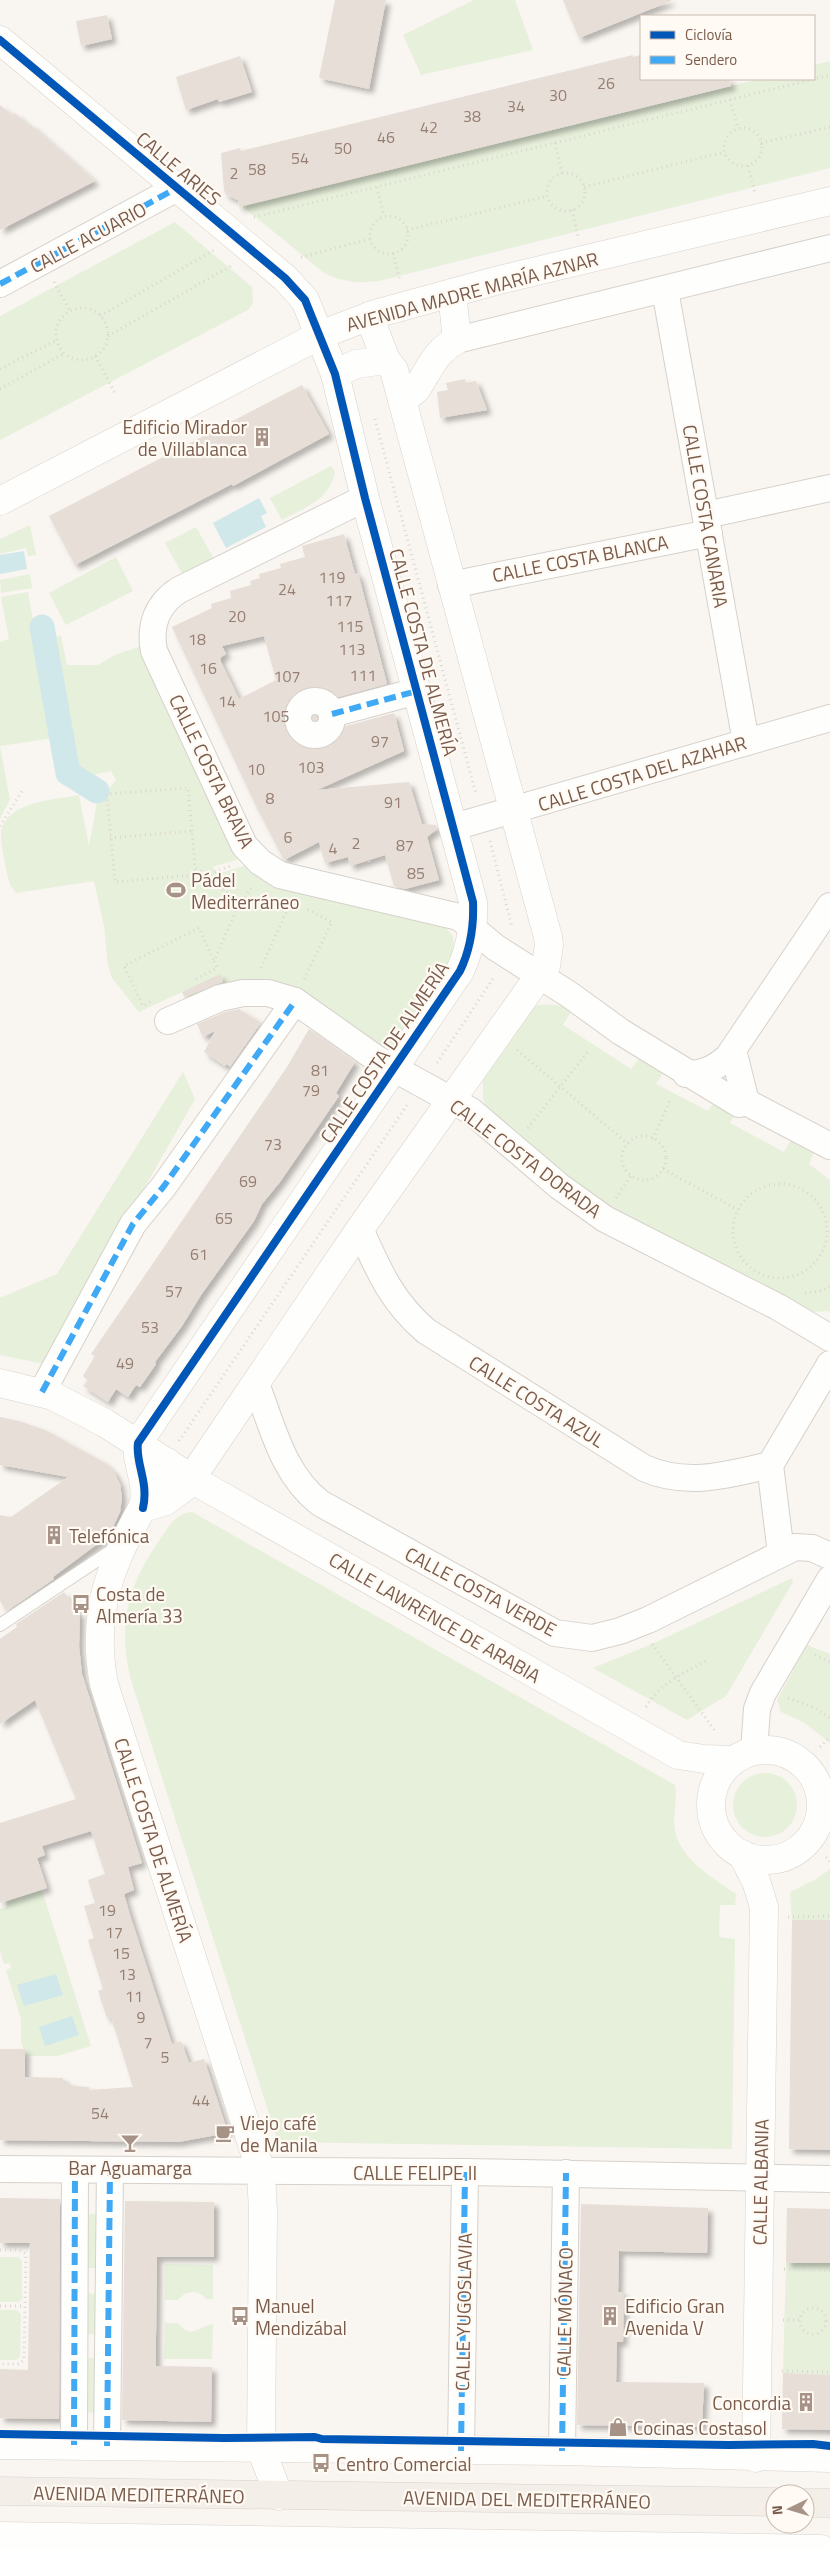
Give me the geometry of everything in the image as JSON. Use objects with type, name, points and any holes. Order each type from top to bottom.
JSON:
[{"type":"main road","name":"AVENIDA MEDITERRÁNEO","points":[[0,2492],[279,2496]]},
{"type":"main road","name":"AVENIDA DEL MEDITERRÁNEO","points":[[279,2496],[765,2502]]},
{"type":"main road","points":[[815,2503],[830,2503]]},
{"type":"street","name":"CALLE ARIES","points":[[0,40],[290,283],[305,300],[320,335]]},
{"type":"street","name":"CALLE ACUARIO","points":[[0,284],[177,188]]},
{"type":"street","name":"AVENIDA MADRE MARÍA AZNAR","points":[[0,501],[320,335],[369,316],[452,293],[830,201]]},
{"type":"street","points":[[402,400],[417,388],[430,364],[444,349],[456,340],[830,248]]},
{"type":"street","name":"CALLE COSTA CANARIA","points":[[664,290],[746,742]]},
{"type":"street","points":[[452,293],[456,340]]},
{"type":"street","points":[[143,1508],[171,1498],[186,1486],[192,1478],[360,1229],[546,966],[549,945],[514,810],[394,370],[386,360],[369,316]]},
{"type":"street","name":"CALLE COSTA DE ALMERÍA","points":[[143,1508],[145,1488],[138,1443],[460,971],[466,957],[473,928],[473,902],[454,827],[365,498],[335,374],[320,335]]},
{"type":"street","points":[[335,374],[356,364],[386,360]]},
{"type":"street","name":"CALLE COSTA BLANCA","points":[[452,585],[707,524],[830,488]]},
{"type":"street","name":"CALLE COSTA BRAVA","points":[[365,498],[172,595],[161,608],[154,621],[154,651],[244,845],[260,862],[280,875],[459,917],[495,947],[508,953],[540,977],[686,1074],[739,1104],[746,1102],[830,1146]]},
{"type":"street","name":"CALLE COSTA DE ALMERÍA","points":[[332,714],[417,691]]},
{"type":"street","name":"CALLE COSTA DEL AZAHAR","points":[[454,827],[830,718]]},
{"type":"street","points":[[686,1074],[699,1074],[710,1070],[728,1057],[830,906]]},
{"type":"street","points":[[42,1392],[133,1224],[164,1186],[299,990]]},
{"type":"street","name":"CALLE COSTA DORADA","points":[[168,1021],[220,998],[243,993],[299,990],[378,1059],[471,1111],[552,1180],[605,1219],[778,1307],[830,1338]]},
{"type":"street","points":[[733,1050],[746,1102]]},
{"type":"street","name":"CALLE COSTA AZUL","points":[[360,1229],[390,1290],[406,1312],[426,1331],[644,1468],[668,1477],[695,1480],[770,1465]]},
{"type":"street","points":[[781,1553],[770,1465],[830,1364]]},
{"type":"street","name":"CALLE LAWRENCE DE ARABIA","points":[[0,1383],[42,1392],[65,1401],[138,1443],[173,1452],[192,1478],[678,1755],[704,1759],[744,1756]]},
{"type":"street","name":"CALLE COSTA VERDE","points":[[256,1384],[285,1462],[298,1484],[320,1504],[555,1633],[592,1638],[620,1631],[656,1616],[781,1553],[795,1548],[820,1551],[830,1556]]},
{"type":"street","name":"CALLE COSTA DE ALMERÍA","points":[[173,1452],[110,1572],[102,1605],[100,1647],[104,1684],[261,2172],[263,2212],[261,2449]]},
{"type":"street","points":[[744,1756],[756,1709],[763,1693],[830,1579]]},
{"type":"street","points":[[777,1751],[790,1756],[820,1777],[823,1820],[801,1847],[787,1855],[764,1860],[742,1854],[729,1845],[720,1835],[714,1824],[712,1798],[720,1774],[744,1756],[777,1751]]},
{"type":"street","name":"CALLE LAWRENCE DE ARABIA","points":[[678,1755],[712,1798]]},
{"type":"street","name":"CALLE ALBANIA","points":[[742,1854],[773,1912]]},
{"type":"street","name":"CALLE ALBANIA","points":[[756,2458],[759,2178],[773,1881],[787,1855]]},
{"type":"street","name":"CALLE FELIPE II","points":[[0,2170],[566,2173],[830,2179]]},
{"type":"street","points":[[74,2445],[75,2171]]},
{"type":"street","points":[[107,2446],[110,2171]]},
{"type":"street","name":"CALLE YUGOSLAVIA","points":[[461,2451],[465,2172]]},
{"type":"street","name":"CALLE MÓNACO","points":[[562,2451],[566,2173]]},
{"type":"street","points":[[0,2445],[562,2451],[756,2458],[830,2458]]},
{"type":"street","points":[[261,2449],[279,2496]]},
{"type":"street","points":[[0,2536],[821,2549]]},
{"type":"lane","points":[[0,1625],[126,1541]]},
{"type":"path","points":[[815,79],[830,75]]},
{"type":"path","points":[[250,218],[810,80]]},
{"type":"path","points":[[730,100],[738,129]]},
{"type":"path","points":[[761,143],[830,127]]},
{"type":"path","points":[[738,129],[752,130],[761,143],[760,156],[748,166],[734,164],[725,152],[728,135],[738,129]]},
{"type":"path","points":[[555,143],[562,173]]},
{"type":"path","points":[[584,186],[725,152]]},
{"type":"path","points":[[748,166],[754,193]]},
{"type":"path","points":[[562,173],[575,175],[584,186],[583,201],[572,210],[557,208],[552,204],[548,196],[548,186],[552,180],[562,173]]},
{"type":"path","points":[[377,187],[384,216]]},
{"type":"path","points":[[407,230],[548,196]]},
{"type":"path","points":[[572,210],[578,237]]},
{"type":"path","points":[[384,216],[397,218],[407,230],[405,244],[393,253],[379,252],[370,239],[370,229],[374,223],[384,216]]},
{"type":"path","points":[[298,261],[302,256],[370,239]]},
{"type":"path","points":[[100,316],[214,250]]},
{"type":"path","points":[[393,253],[400,282]]},
{"type":"path","points":[[43,261],[70,312]]},
{"type":"path","points":[[108,336],[232,265]]},
{"type":"path","points":[[87,309],[100,316],[107,328],[108,336],[106,344],[96,356],[80,360],[65,353],[57,340],[58,324],[70,312],[87,309]]},
{"type":"path","points":[[0,369],[57,340]]},
{"type":"path","points":[[0,389],[65,353]]},
{"type":"path","points":[[96,356],[115,393]]},
{"type":"path","points":[[374,416],[477,797]]},
{"type":"path","points":[[376,453],[393,450]]},
{"type":"path","points":[[458,752],[472,748]]},
{"type":"path","points":[[0,826],[24,788]]},
{"type":"path","points":[[188,788],[195,868],[193,875],[115,882],[110,838],[106,794],[188,788]]},
{"type":"path","points":[[110,838],[192,831]]},
{"type":"path","points":[[489,838],[511,920],[512,932]]},
{"type":"path","points":[[207,875],[239,863]]},
{"type":"path","points":[[195,868],[207,875],[239,904]]},
{"type":"path","points":[[214,961],[239,904],[243,903],[249,890],[254,887],[263,892]]},
{"type":"path","points":[[259,972],[292,904],[281,900]]},
{"type":"path","points":[[299,990],[332,922],[301,907]]},
{"type":"path","points":[[151,1002],[142,1006],[124,966],[199,928],[216,968],[192,981]]},
{"type":"path","points":[[434,1067],[497,973]]},
{"type":"path","points":[[462,1012],[475,1020]]},
{"type":"path","points":[[514,1048],[628,1144]]},
{"type":"path","points":[[527,1130],[589,1050]]},
{"type":"path","points":[[653,1139],[671,1098]]},
{"type":"path","points":[[173,1452],[409,1102]]},
{"type":"path","points":[[642,1136],[653,1139],[659,1143],[665,1153],[663,1169],[658,1175],[648,1180],[631,1176],[626,1171],[622,1159],[628,1144],[642,1136]]},
{"type":"path","points":[[663,1169],[738,1210]]},
{"type":"path","points":[[613,1203],[631,1176]]},
{"type":"path","points":[[787,1185],[806,1192],[822,1210],[826,1224],[826,1240],[821,1254],[805,1271],[791,1277],[776,1278],[754,1271],[743,1261],[734,1242],[733,1228],[738,1210],[748,1197],[766,1186],[787,1185]]},
{"type":"path","points":[[200,1397],[212,1405]]},
{"type":"path","points":[[649,1639],[715,1732]]},
{"type":"path","points":[[646,1707],[650,1700],[676,1677],[708,1660]]},
{"type":"path","points":[[781,1695],[815,1708],[830,1718]]},
{"type":"path","points":[[820,1747],[830,1737]]},
{"type":"path","points":[[826,1857],[830,1862]]},
{"type":"path","points":[[773,1912],[830,1916]]},
{"type":"path","points":[[0,2250],[20,2250],[26,2254],[28,2279],[25,2306],[24,2360],[19,2364],[0,2364]]},
{"type":"path","points":[[783,2269],[830,2270]]},
{"type":"path","points":[[0,2306],[25,2306]]},
{"type":"path","points":[[811,2308],[822,2311],[828,2321],[820,2332],[813,2334],[803,2329],[800,2320],[803,2312],[811,2308]]},
{"type":"path","points":[[782,2320],[800,2320]]},
{"type":"path","points":[[781,2371],[830,2372]]},
{"type":"green space","points":[[474,0],[515,0],[533,50],[421,75],[403,35]]},
{"type":"green space","points":[[830,61],[830,168],[383,280],[352,282],[330,276],[242,206],[755,80],[815,80],[815,65]]},
{"type":"green space","points":[[175,222],[252,287],[253,303],[248,310],[0,440],[0,316]]},
{"type":"green space","points":[[331,466],[335,472],[332,482],[322,497],[282,520],[270,498]]},
{"type":"green space","points":[[30,525],[36,555],[28,556],[26,548],[0,554],[0,539]]},
{"type":"green space","points":[[196,527],[214,559],[183,575],[165,543]]},
{"type":"green space","points":[[116,557],[133,591],[66,625],[49,593]]},
{"type":"green space","points":[[30,574],[32,588],[1,593],[0,580]]},
{"type":"green space","points":[[28,592],[54,738],[0,746],[0,642],[9,639],[1,597]]},
{"type":"green space","points":[[61,636],[67,665],[98,665],[117,654],[142,646],[243,858],[212,867],[218,874],[250,864],[444,927],[451,933],[454,945],[452,958],[394,1047],[377,1047],[302,992],[188,1005],[182,992],[139,1012],[112,978],[108,965],[104,926],[94,881],[16,893],[10,885],[1,838],[5,822],[12,814],[33,804],[79,795],[89,846],[97,802],[116,780],[111,771],[84,777],[75,769],[51,637]]},
{"type":"green space","points":[[0,746],[10,800],[0,818]]},
{"type":"green space","points":[[556,1005],[568,1009],[571,1012],[563,1025],[631,1069],[640,1056],[664,1071],[656,1084],[708,1111],[716,1099],[737,1111],[730,1123],[784,1152],[792,1138],[815,1150],[809,1164],[830,1180],[830,1311],[811,1312],[619,1215],[585,1193],[486,1109],[483,1098],[483,1078],[532,1007]]},
{"type":"green space","points":[[183,1072],[195,1099],[44,1364],[0,1355],[0,1298],[57,1274]]},
{"type":"green space","points":[[192,1512],[675,1785],[674,1825],[684,1851],[708,1875],[736,1894],[735,1905],[720,1905],[719,1937],[735,1939],[732,2149],[278,2142],[130,1677],[127,1657],[126,1620],[134,1588],[141,1572],[170,1525],[182,1515]]},
{"type":"green space","points":[[792,1578],[793,1582],[726,1696],[687,1720],[593,1668],[652,1644]]},
{"type":"green space","points":[[807,1645],[830,1654],[830,1743],[805,1723],[781,1712],[777,1700]]},
{"type":"green space","points":[[765,1773],[783,1779],[791,1787],[797,1805],[791,1823],[783,1831],[765,1837],[747,1831],[739,1823],[733,1805],[739,1787],[747,1779]]},
{"type":"green space","points":[[830,1869],[830,1920],[792,1921],[790,1892],[818,1878]]},
{"type":"green space","points":[[42,1890],[91,2046],[57,2056],[25,2056],[21,2041],[21,2019],[6,1970],[11,1968],[10,1963],[4,1964],[0,1951],[0,1909],[7,1907],[6,1901]]},
{"type":"green space","points":[[82,2214],[106,2214],[98,2268],[84,2268]]},
{"type":"green space","points":[[0,2257],[18,2257],[22,2261],[22,2298],[19,2302],[0,2302]]},
{"type":"green space","points":[[786,2263],[830,2263],[830,2375],[783,2373]]},
{"type":"green space","points":[[165,2264],[213,2265],[213,2299],[206,2299],[196,2292],[192,2292],[184,2294],[178,2300],[165,2300]]},
{"type":"green space","points":[[84,2291],[92,2294],[100,2291],[96,2334],[84,2335]]},
{"type":"green space","points":[[0,2310],[16,2310],[21,2314],[20,2357],[16,2360],[0,2360]]},
{"type":"green space","points":[[165,2323],[178,2323],[188,2331],[196,2331],[213,2324],[212,2359],[164,2359]]},
{"type":"green space","points":[[83,2358],[97,2358],[103,2413],[79,2412]]},
{"type":"water","points":[[259,498],[267,513],[261,516],[266,527],[226,548],[213,523]]},
{"type":"water","points":[[24,551],[27,569],[0,574],[0,555]]},
{"type":"water","points":[[56,1974],[63,1995],[24,2006],[17,1985]]},
{"type":"water","points":[[72,2016],[79,2035],[45,2046],[39,2027]]},
{"type":"building","points":[[335,0],[386,0],[369,89],[319,78]]},
{"type":"building","points":[[563,0],[671,0],[671,1],[579,38]]},
{"type":"building","points":[[107,15],[112,39],[81,46],[76,21]]},
{"type":"building","points":[[633,55],[633,57],[640,55],[640,80],[730,80],[731,86],[239,207],[238,200],[226,195],[224,190],[221,153],[240,148],[241,151]]},
{"type":"building","points":[[240,56],[252,92],[219,102],[218,99],[186,110],[176,77]]},
{"type":"building","points":[[0,105],[13,116],[15,113],[29,126],[30,124],[95,181],[0,230]]},
{"type":"building","points":[[465,379],[466,383],[476,381],[487,410],[440,418],[437,392],[448,390],[446,383]]},
{"type":"building","points":[[302,385],[329,434],[233,486],[232,484],[75,565],[49,516]]},
{"type":"building","points":[[344,534],[355,574],[358,573],[387,684],[328,700],[318,710],[317,717],[322,725],[335,729],[394,713],[404,751],[317,790],[409,782],[422,824],[436,825],[437,829],[427,837],[439,880],[405,889],[394,886],[385,855],[350,866],[348,857],[325,863],[319,842],[284,860],[255,804],[172,627],[212,608],[211,604],[231,598],[230,591],[251,585],[250,581],[260,578],[259,574],[281,568],[280,564],[305,557],[302,546]],"holes":[[[264,636],[276,680],[239,699],[221,662],[220,658],[226,654],[222,646]]]},
{"type":"building","points":[[220,974],[223,982],[185,997],[182,992]]},
{"type":"building","points":[[239,1009],[261,1023],[230,1067],[227,1064],[225,1066],[204,1052],[215,1031],[203,1037],[197,1024],[225,1012]]},
{"type":"building","points":[[309,1029],[355,1062],[336,1093],[339,1096],[280,1182],[262,1204],[254,1221],[201,1295],[140,1387],[136,1385],[128,1397],[116,1389],[108,1402],[83,1386],[88,1380],[83,1376],[95,1356],[91,1354],[287,1067]]},
{"type":"building","name":"Telefónica","points":[[0,1417],[45,1430],[105,1463],[114,1472],[120,1484],[122,1498],[120,1512],[112,1529],[104,1539],[53,1577],[54,1579],[7,1611],[0,1601],[0,1515],[11,1517],[68,1477],[0,1465]]},
{"type":"building","points":[[64,1592],[80,1615],[79,1646],[82,1674],[142,1863],[128,1867],[134,1890],[124,1894],[130,1915],[172,2044],[181,2041],[189,2063],[204,2059],[228,2133],[178,2142],[0,2140],[0,2049],[25,2049],[25,2077],[63,2078],[64,2083],[70,2083],[72,2086],[89,2087],[89,2090],[133,2087],[111,2017],[107,2018],[98,1991],[103,1989],[88,1940],[94,1938],[84,1906],[95,1903],[88,1880],[105,1874],[91,1831],[42,1846],[45,1855],[37,1858],[47,1888],[0,1903],[0,1823],[76,1799],[35,1700],[0,1724],[0,1639],[17,1627],[16,1624]]},
{"type":"building","points":[[792,1920],[830,1920],[830,2150],[789,2149]]},
{"type":"building","points":[[0,2198],[60,2199],[59,2419],[0,2418],[0,2369],[28,2370],[30,2243],[0,2243]]},
{"type":"building","points":[[125,2201],[214,2202],[214,2257],[157,2257],[156,2366],[212,2367],[211,2422],[122,2420]]},
{"type":"building","name":"Edificio Gran Avenida V","points":[[581,2204],[708,2208],[707,2253],[619,2251],[618,2292],[624,2292],[623,2342],[617,2342],[616,2382],[704,2383],[702,2427],[577,2425]]},
{"type":"building","points":[[787,2208],[830,2209],[830,2263],[786,2263]]},
{"type":"building","name":"Concordia","points":[[783,2373],[830,2375],[830,2430],[782,2429]]},
{"type":"waterway","points":[[42,627],[68,773],[97,791]]},
{"type":"marked path","points":[[0,284],[177,188]]},
{"type":"marked path","points":[[332,714],[417,691]]},
{"type":"marked path","points":[[42,1392],[133,1224],[164,1186],[295,1001]]},
{"type":"marked path","points":[[74,2445],[75,2171]]},
{"type":"marked path","points":[[107,2446],[110,2171]]},
{"type":"marked path","points":[[461,2451],[465,2172]]},
{"type":"marked path","points":[[562,2451],[566,2173]]},
{"type":"cycle path","points":[[0,40],[285,278],[305,300],[335,374],[365,498],[473,902],[471,937],[460,971],[138,1443],[138,1458],[144,1489],[143,1508]]},
{"type":"cycle path","points":[[0,2434],[224,2438],[315,2437],[322,2439],[729,2445],[813,2444],[830,2446]]},
{"type":"place","name":"Edificio Mirador de Villablanca","points":[[262,437]]},
{"type":"place","name":"Pádel Mediterráneo","points":[[176,890]]},
{"type":"place","name":"Telefónica","points":[[54,1535]]},
{"type":"place","name":"Costa de Almería 33","points":[[81,1604]]},
{"type":"place","name":"Viejo café de Manila","points":[[225,2133]]},
{"type":"place","name":"Bar Aguamarga","points":[[130,2143]]},
{"type":"place","name":"Manuel Mendizábal","points":[[240,2316]]},
{"type":"place","name":"Edificio Gran Avenida V","points":[[610,2316]]},
{"type":"place","name":"Concordia","points":[[806,2402]]},
{"type":"place","name":"Cocinas Costasol","points":[[618,2427]]},
{"type":"place","name":"Centro Comercial","points":[[321,2463]]}]
